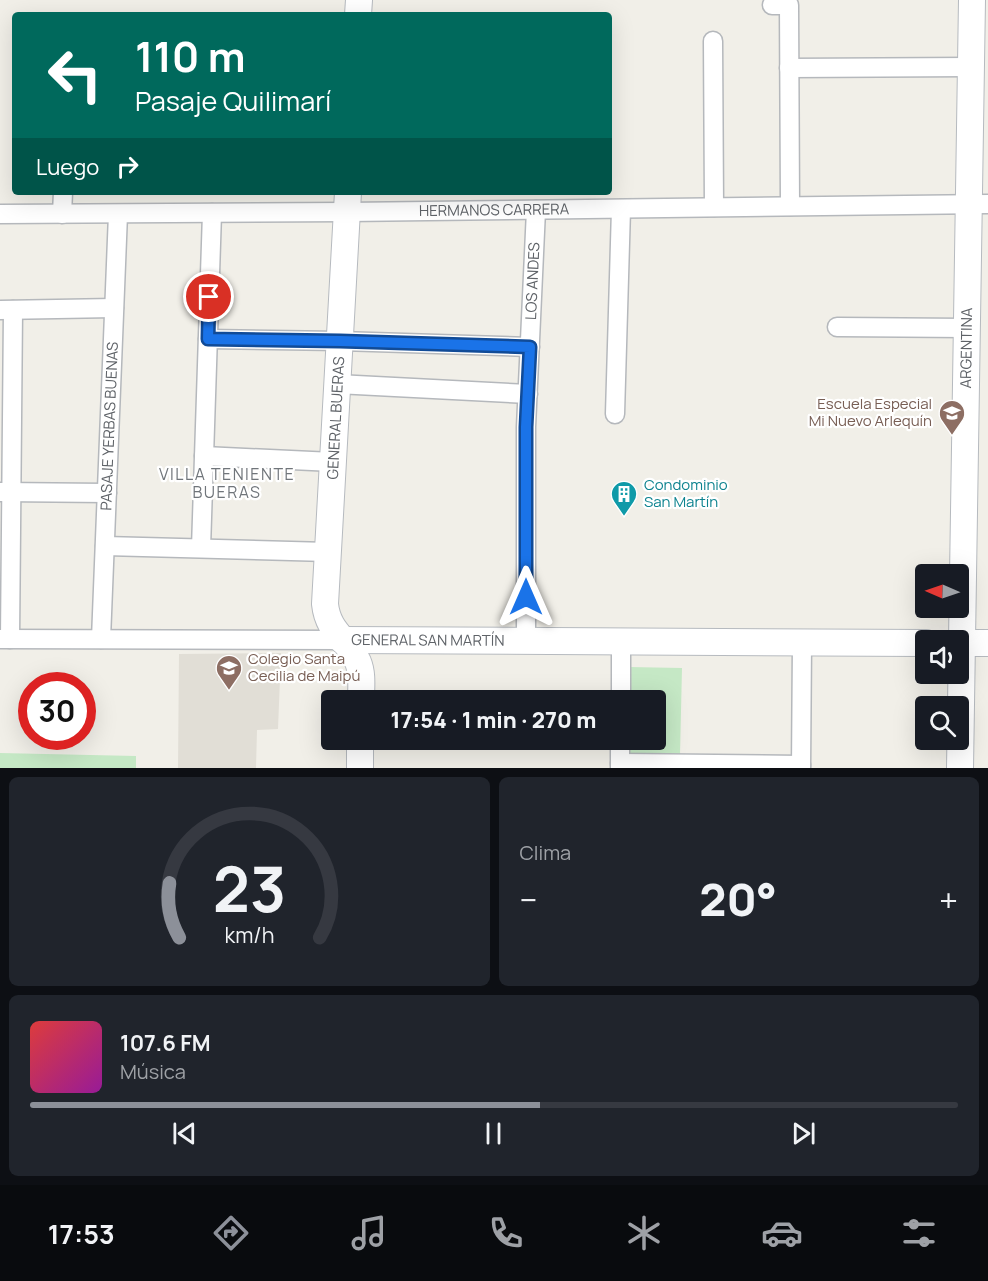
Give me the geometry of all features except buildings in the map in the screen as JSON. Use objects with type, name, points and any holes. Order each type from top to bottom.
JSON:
[{"type":"main road","name":"ARGENTINA","points":[[960,630],[968,328],[979,204],[971,67],[972,0]]},
{"type":"main road","name":"GENERAL BUERAS","points":[[348,202],[326,612],[330,624],[359,665],[361,690]]},
{"type":"main road","name":"GENERAL SAN MARTÍN","points":[[342,640],[915,643]]},
{"type":"main road","points":[[969,643],[988,643]]},
{"type":"main road","name":"ARGENTINA","points":[[960,684],[960,768]]},
{"type":"main road","points":[[360,750],[360,768]]},
{"type":"street","points":[[772,5],[789,5],[790,206]]},
{"type":"street","points":[[713,41],[714,207]]},
{"type":"street","points":[[789,68],[971,67]]},
{"type":"street","points":[[62,214],[63,195]]},
{"type":"street","points":[[471,195],[471,210]]},
{"type":"street","name":"HERMANOS CARRERA","points":[[0,214],[212,213],[348,202],[471,210],[979,204]]},
{"type":"street","points":[[615,414],[621,209]]},
{"type":"street","name":"LOS ANDES","points":[[526,641],[528,394],[536,210]]},
{"type":"street","points":[[201,548],[212,213]]},
{"type":"street","name":"PASAJE YERBAS BUENAS","points":[[101,639],[118,214]]},
{"type":"street","points":[[5,639],[6,310],[114,308]]},
{"type":"street","points":[[837,327],[968,328]]},
{"type":"street","points":[[208,339],[530,347]]},
{"type":"street","points":[[337,384],[528,394]]},
{"type":"street","points":[[204,456],[333,462]]},
{"type":"street","points":[[6,493],[107,493]]},
{"type":"street","points":[[105,546],[328,552]]},
{"type":"street","name":"GENERAL SAN MARTÍN","points":[[5,639],[342,640]]},
{"type":"street","points":[[621,642],[621,690]]},
{"type":"street","points":[[620,765],[801,766],[802,643]]},
{"type":"shaded area","name":"Colegio Santa Cecilia de Maipú","points":[[281,653],[278,729],[257,730],[256,768],[178,768],[179,654]]},
{"type":"green space","points":[[629,667],[682,668],[680,755],[627,754],[627,750],[666,750],[666,690],[628,690]]},
{"type":"green space","points":[[0,753],[136,756],[136,768],[0,768]]},
{"type":"place","name":"Escuela Especial Mi Nuevo Arlequín","points":[[952,436]]},
{"type":"place","name":"Condominio San Martín","points":[[624,517]]},
{"type":"place","name":"Colegio Santa Cecilia de Maipú","points":[[229,691]]},
{"type":"district","name":"VILLA TENIENTE BUERAS","points":[[227,483]]},
{"type":"route","points":[[209,297],[208,339],[530,347],[526,427],[526,597]]}]
